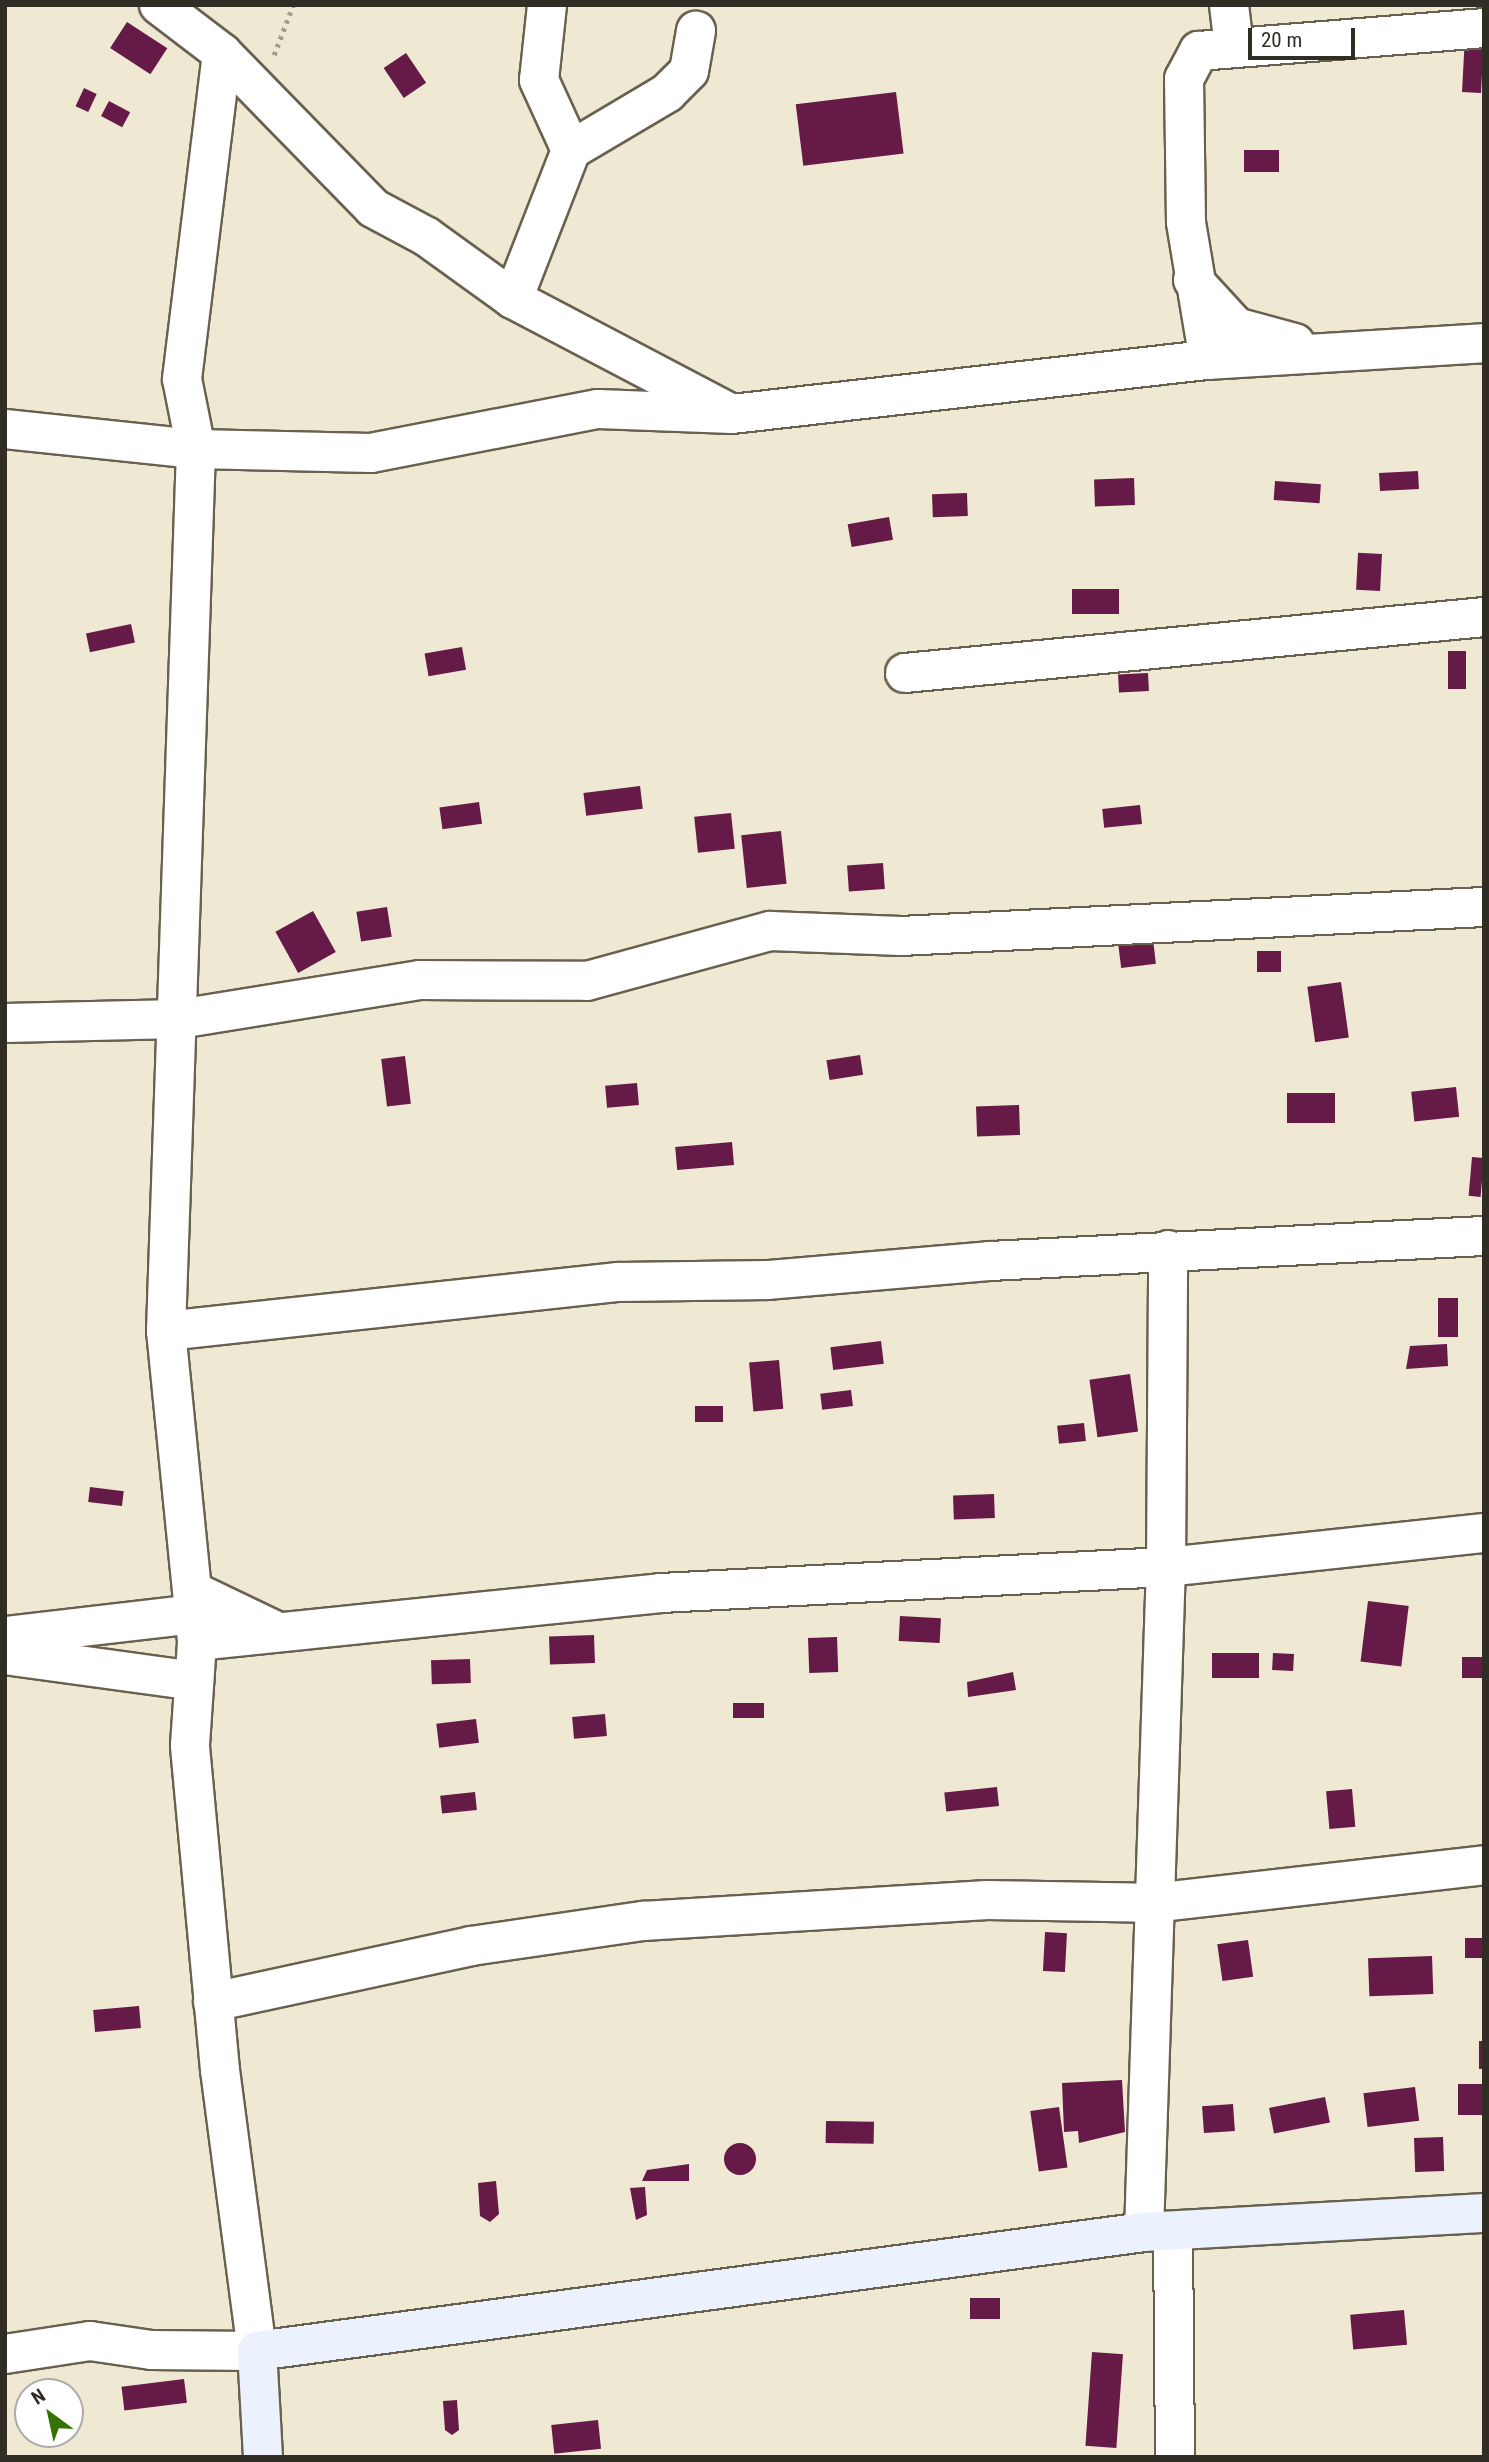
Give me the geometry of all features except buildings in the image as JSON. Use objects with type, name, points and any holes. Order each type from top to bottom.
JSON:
[{"type":"street","points":[[159,5],[222,53],[373,208],[427,237],[513,299],[732,414]]},
{"type":"street","points":[[547,5],[539,80],[570,150]]},
{"type":"street","points":[[1229,5],[1234,47]]},
{"type":"street","points":[[1209,360],[1192,278],[1184,79],[1199,51],[1484,28]]},
{"type":"street","points":[[513,299],[570,150],[667,93],[688,71],[696,31]]},
{"type":"street","points":[[222,53],[185,326],[182,403],[196,449],[179,1019],[166,1331],[195,1615],[190,1745],[213,2002],[257,2351],[263,2457]]},
{"type":"street","points":[[1192,278],[1236,327],[1333,352]]},
{"type":"street","points":[[5,429],[196,449],[371,453],[598,410],[732,414],[1209,360],[1484,343]]},
{"type":"street","points":[[905,673],[1484,617]]},
{"type":"street","points":[[5,1023],[179,1019],[421,980],[587,981],[770,930],[901,936],[1484,907]]},
{"type":"street","points":[[166,1331],[618,1282],[768,1280],[1168,1250],[1484,1236]]},
{"type":"street","points":[[1168,1250],[1166,1567],[1153,1903],[1159,2232],[1175,2457]]},
{"type":"street","points":[[5,1636],[195,1615],[272,1629],[466,1617],[661,1593],[1166,1567],[1484,1533]]},
{"type":"street","points":[[195,1615],[272,1629]]},
{"type":"street","points":[[5,1655],[194,1682]]},
{"type":"street","points":[[213,2002],[471,1946],[643,1921],[987,1900],[1153,1903],[1484,1865]]},
{"type":"street","points":[[9,2350],[90,2341],[151,2350],[257,2351],[1159,2232],[1484,2213]]},
{"type":"path","points":[[253,84],[271,61],[293,5]]}]
